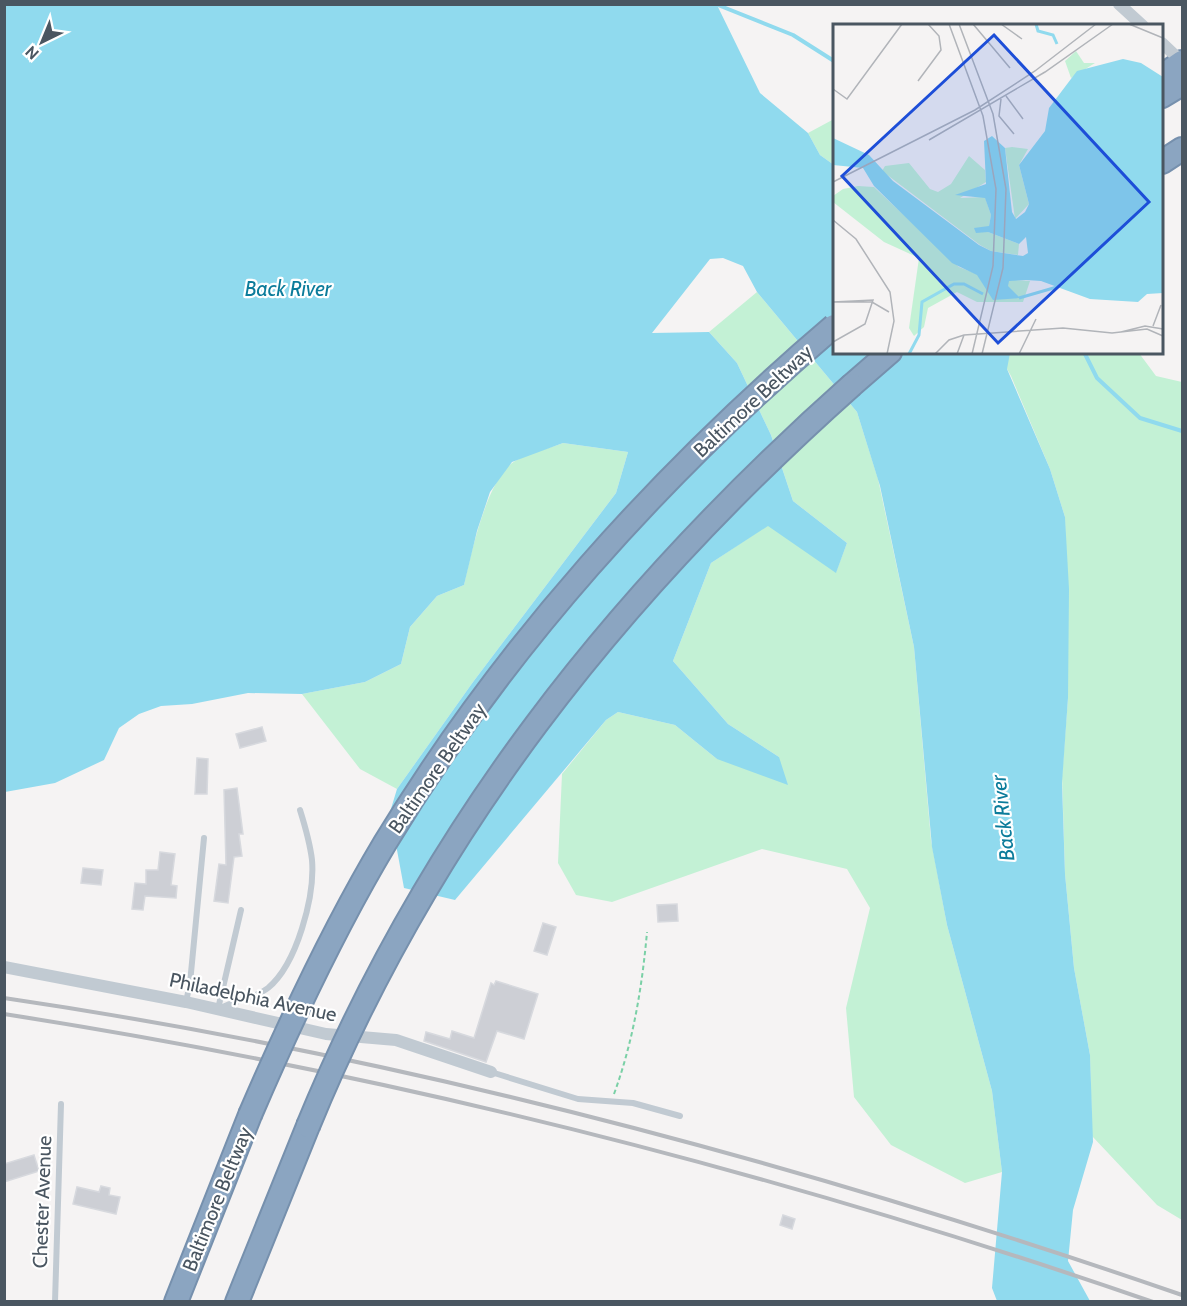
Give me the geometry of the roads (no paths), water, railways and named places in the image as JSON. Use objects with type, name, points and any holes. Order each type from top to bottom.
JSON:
[{"type":"highway","points":[[1163,75],[1182,62]]},
{"type":"highway","points":[[1163,95],[1182,84]]},
{"type":"highway","points":[[1163,161],[1182,149]]},
{"type":"highway","name":"Baltimore Beltway","points":[[176,1302],[250,1115],[312,977],[385,843],[435,768],[492,688],[606,548],[765,387],[833,327]]},
{"type":"highway","points":[[237,1302],[308,1126],[360,1006],[410,914],[481,800],[535,724],[592,652],[703,526],[802,429],[889,354]]},
{"type":"street","points":[[1119,4],[1141,24]]},
{"type":"street","points":[[1163,45],[1182,62]]},
{"type":"street","name":"Philadelphia Avenue","points":[[4,967],[186,1002],[326,1034],[396,1040],[491,1072]]},
{"type":"lane","points":[[218,1010],[254,997],[268,988],[282,972],[296,948],[306,916],[312,861],[300,810]]},
{"type":"lane","points":[[186,1002],[190,983],[204,838]]},
{"type":"lane","points":[[218,1010],[241,910]]},
{"type":"lane","points":[[491,1072],[578,1099],[655,1107],[680,1116]]},
{"type":"lane","name":"Chester Avenue","points":[[55,1302],[62,1104]]},
{"type":"water","name":"Back River","points":[[5,5],[717,5],[760,93],[808,133],[820,155],[833,164],[833,354],[1010,354],[1007,369],[1050,469],[1065,517],[1069,589],[1068,698],[1062,783],[1065,874],[1074,968],[1090,1055],[1093,1142],[1073,1210],[1068,1261],[1090,1301],[997,1301],[992,1288],[1002,1172],[992,1091],[947,925],[932,847],[914,647],[880,486],[857,412],[757,292],[743,266],[723,258],[710,259],[652,333],[709,332],[737,363],[771,435],[793,501],[847,543],[836,573],[768,526],[711,563],[673,661],[728,724],[779,757],[788,785],[717,759],[675,725],[618,712],[606,720],[455,900],[404,888],[390,812],[397,789],[473,682],[616,493],[628,452],[563,443],[512,462],[490,492],[477,531],[464,585],[437,596],[410,627],[401,664],[365,682],[302,694],[248,693],[192,704],[161,706],[139,714],[119,728],[104,760],[55,783],[5,792]]},
{"type":"waterway","points":[[718,5],[793,35],[833,60]]},
{"type":"waterway","points":[[1085,354],[1097,378],[1140,418],[1182,431]]},
{"type":"railway","points":[[4,998],[154,1022],[304,1051],[452,1083],[600,1119],[893,1201],[1182,1295]]},
{"type":"railway","points":[[4,1014],[296,1067],[585,1132],[871,1211],[1153,1302]]}]
